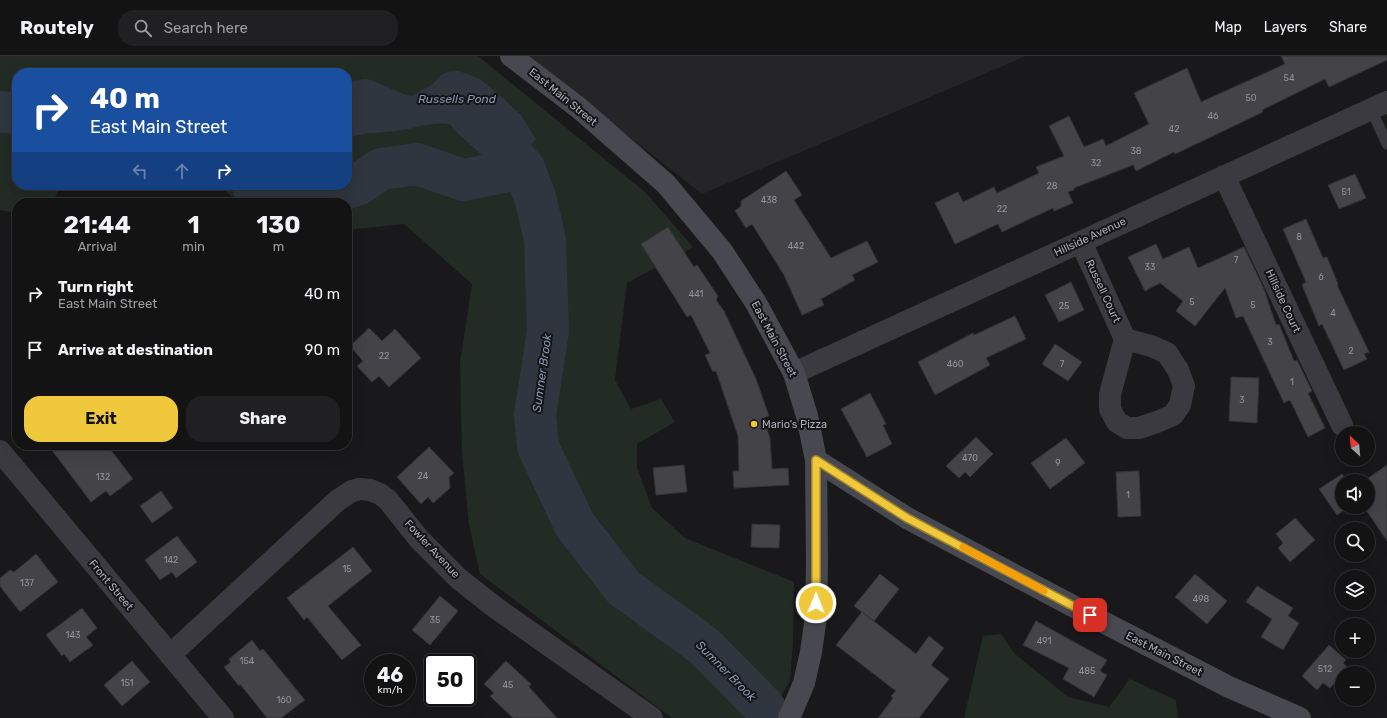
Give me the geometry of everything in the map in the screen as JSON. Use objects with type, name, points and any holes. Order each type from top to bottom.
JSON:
[{"type":"main road","name":"East Main Street","points":[[511,56],[579,108],[666,184],[722,251],[756,303],[794,373],[807,416],[816,460],[907,518],[1027,582],[1229,687],[1300,718]]},
{"type":"main road","points":[[788,718],[804,684],[811,652],[816,616],[816,460]]},
{"type":"street","name":"Hillside Avenue","points":[[794,373],[1379,106]]},
{"type":"street","name":"Hillside Court","points":[[1224,176],[1342,425]]},
{"type":"street","name":"Russell Court","points":[[1081,242],[1125,339]]},
{"type":"street","name":"Front Street","points":[[0,451],[223,718]]},
{"type":"street","name":"Fowler Avenue","points":[[170,655],[338,500],[352,491],[360,489],[370,490],[380,494],[388,500],[419,539],[459,579],[496,608],[652,718]]},
{"type":"lane","points":[[1379,106],[1387,144]]},
{"type":"shaded area","points":[[0,56],[478,56],[645,192],[693,247],[627,283],[615,380],[631,409],[661,399],[675,422],[637,444],[637,468],[652,508],[685,538],[794,582],[793,641],[790,681],[768,718],[672,718],[480,574],[469,525],[462,452],[460,363],[472,284],[404,224],[352,229],[352,198],[233,198],[225,190],[352,190],[352,68],[12,68],[12,190],[58,190],[54,198],[12,198],[12,212],[0,210]]},
{"type":"shaded area","points":[[527,56],[1026,56],[702,194]]},
{"type":"shaded area","points":[[1001,634],[1015,654],[1068,697],[1109,707],[1130,679],[1176,700],[1178,718],[964,718],[983,636]]},
{"type":"water","name":"Russells Pond","points":[[459,71],[480,79],[504,99],[521,115],[536,139],[529,148],[522,153],[515,155],[492,156],[467,132],[447,124],[430,124],[402,130],[352,137],[352,81],[365,79],[371,80],[406,95],[412,96],[433,84],[441,75],[447,72]]},
{"type":"water","points":[[408,157],[425,159],[452,170],[455,175],[451,185],[446,187],[424,187],[402,184],[378,186],[363,190],[346,198],[276,198],[276,190],[352,190],[352,167],[378,158],[395,159]]},
{"type":"building","points":[[1281,56],[1387,56],[1387,60],[1329,87],[1325,79],[1262,110],[1263,112],[1175,154],[1174,152],[1136,171],[1133,165],[1074,188],[1074,190],[1068,192],[1073,203],[1054,211],[1053,208],[1002,232],[998,224],[955,244],[935,203],[958,192],[963,202],[994,187],[997,193],[1039,173],[1036,167],[1064,156],[1049,126],[1069,116],[1084,147],[1103,139],[1106,146],[1149,124],[1134,93],[1187,68],[1201,102],[1285,64]]},
{"type":"building","points":[[786,171],[802,195],[794,200],[831,258],[867,241],[878,262],[852,275],[855,280],[821,299],[824,305],[802,315],[784,275],[752,224],[746,228],[735,211],[741,206],[741,201]]},
{"type":"building","points":[[1355,174],[1366,198],[1339,209],[1328,185]]},
{"type":"building","points":[[1306,219],[1323,258],[1327,257],[1338,284],[1337,285],[1369,352],[1364,354],[1367,359],[1344,370],[1322,324],[1319,326],[1302,285],[1306,282],[1283,229]]},
{"type":"building","points":[[668,227],[694,267],[697,265],[718,296],[716,300],[724,311],[756,379],[769,416],[763,418],[770,438],[772,469],[788,468],[789,485],[734,488],[733,471],[739,471],[738,436],[716,371],[713,372],[705,355],[710,353],[691,315],[687,317],[641,244]]},
{"type":"building","points":[[1156,244],[1163,259],[1189,247],[1198,268],[1244,247],[1264,289],[1276,325],[1279,324],[1294,361],[1297,360],[1312,391],[1308,393],[1325,428],[1308,437],[1291,402],[1289,400],[1284,403],[1243,316],[1236,318],[1225,288],[1195,326],[1176,311],[1183,301],[1160,283],[1145,291],[1128,257]]},
{"type":"building","points":[[1071,282],[1084,310],[1059,322],[1045,295]]},
{"type":"building","points":[[1015,316],[1026,339],[986,358],[990,365],[935,395],[918,362],[973,333],[974,335]]},
{"type":"building","points":[[369,328],[382,341],[395,329],[421,358],[389,387],[379,376],[372,382],[357,366],[363,361],[352,348],[352,344]]},
{"type":"building","points":[[1055,344],[1082,362],[1068,381],[1042,364]]},
{"type":"building","points":[[1231,377],[1259,378],[1257,423],[1229,421]]},
{"type":"building","points":[[870,393],[886,424],[883,425],[892,444],[867,457],[841,409]]},
{"type":"building","points":[[976,437],[993,454],[970,477],[965,472],[959,478],[946,466]]},
{"type":"building","points":[[1066,438],[1085,463],[1050,489],[1031,463]]},
{"type":"building","points":[[429,447],[454,473],[449,477],[450,488],[433,503],[428,497],[421,504],[397,477]]},
{"type":"building","points":[[52,450],[111,450],[133,479],[110,496],[106,491],[91,502]]},
{"type":"building","points":[[684,465],[687,492],[656,495],[653,468]]},
{"type":"building","points":[[1387,465],[1387,541],[1369,514],[1375,514],[1374,474]]},
{"type":"building","points":[[1139,471],[1141,516],[1118,517],[1116,472]]},
{"type":"building","points":[[1335,479],[1335,512],[1319,489]]},
{"type":"building","points":[[161,491],[173,508],[152,523],[140,506]]},
{"type":"building","points":[[1295,518],[1315,540],[1290,562],[1278,548],[1283,543],[1276,534]]},
{"type":"building","points":[[752,524],[780,525],[779,548],[751,547]]},
{"type":"building","points":[[177,536],[197,562],[176,578],[172,572],[160,580],[145,560]]},
{"type":"building","points":[[353,547],[372,571],[328,606],[361,645],[342,660],[307,617],[304,620],[287,598]]},
{"type":"building","points":[[36,554],[58,582],[20,612],[0,586],[0,578],[10,570],[14,572]]},
{"type":"building","points":[[880,574],[899,589],[874,621],[854,606]]},
{"type":"building","points":[[1195,574],[1227,601],[1207,624],[1175,597]]},
{"type":"building","points":[[1257,586],[1293,608],[1288,616],[1299,623],[1283,650],[1261,637],[1272,619],[1246,602]]},
{"type":"building","points":[[440,596],[458,611],[430,645],[412,630]]},
{"type":"building","points":[[82,608],[97,628],[86,637],[93,645],[70,662],[64,654],[62,656],[46,635]]},
{"type":"building","points":[[862,612],[916,654],[929,636],[944,648],[931,665],[949,679],[919,718],[878,718],[893,698],[891,696],[896,691],[836,645]]},
{"type":"building","points":[[1036,621],[1107,660],[1100,671],[1107,675],[1094,697],[1063,679],[1069,668],[1023,645]]},
{"type":"building","points":[[252,640],[260,651],[263,649],[305,700],[281,718],[267,718],[240,684],[239,686],[224,667],[231,662],[229,659]]},
{"type":"building","points":[[1329,645],[1335,650],[1335,658],[1344,658],[1346,660],[1343,663],[1346,666],[1335,666],[1335,682],[1330,688],[1323,683],[1317,690],[1302,676]]},
{"type":"building","points":[[132,661],[150,682],[122,706],[104,685]]},
{"type":"building","points":[[506,661],[531,684],[529,687],[557,718],[513,718],[490,696],[494,693],[484,684]]},
{"type":"waterway","name":"Sumner Brook","points":[[0,112],[12,113]]},
{"type":"waterway","name":"Sumner Brook","points":[[470,116],[504,147],[524,168],[536,200],[545,240],[548,331],[535,415],[538,447],[575,525],[624,588],[704,646],[763,706],[772,718]]},
{"type":"waterway","points":[[352,186],[359,184],[381,169],[417,164],[463,180],[524,168]]},
{"type":"waterway","points":[[254,190],[262,198]]},
{"type":"waterway","points":[[318,198],[341,190]]},
{"type":"slow traffic","points":[[963,547],[1044,591]]},
{"type":"place","name":"Mario's Pizza","points":[[754,424]]},
{"type":"route","points":[[816,603],[816,460],[907,518],[1090,615]]}]
